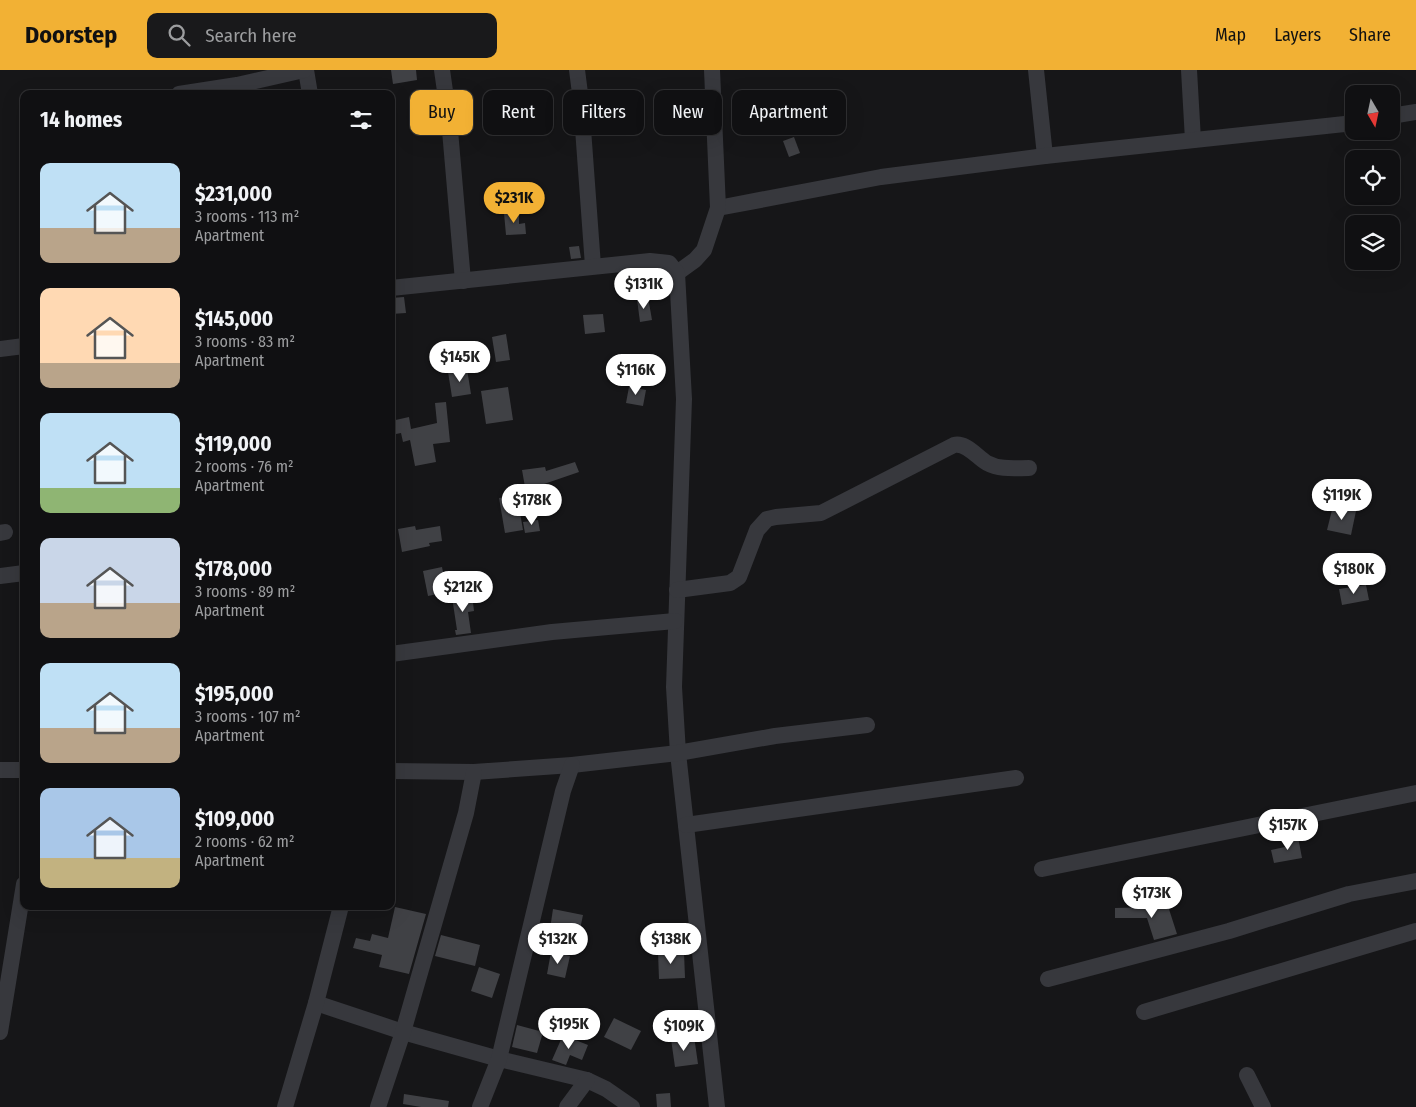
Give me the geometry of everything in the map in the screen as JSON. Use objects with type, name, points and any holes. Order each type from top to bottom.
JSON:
[{"type":"street","points":[[205,90],[305,70],[309,90]]},
{"type":"street","points":[[442,70],[449,119],[463,280]]},
{"type":"street","points":[[577,70],[593,266]]},
{"type":"street","points":[[677,273],[695,260],[704,250],[718,208],[712,70]]},
{"type":"street","points":[[1036,70],[1045,156]]},
{"type":"street","points":[[1189,70],[1193,140]]},
{"type":"street","points":[[1400,115],[1416,112]]},
{"type":"street","points":[[718,208],[881,177],[1045,156],[1345,124]]},
{"type":"street","points":[[395,288],[650,261],[669,263],[677,273],[684,399],[674,687],[678,754],[717,1107]]},
{"type":"street","points":[[0,349],[20,346]]},
{"type":"street","points":[[677,590],[730,583],[739,577],[757,530],[767,519],[822,513],[954,445],[960,444],[964,446],[988,464],[1002,468],[1030,468]]},
{"type":"street","points":[[0,576],[20,574]]},
{"type":"street","points":[[395,653],[552,632],[675,621]]},
{"type":"street","points":[[395,771],[474,772],[572,765],[678,754],[775,736],[867,725]]},
{"type":"street","points":[[480,1107],[499,1059],[563,790],[572,765]]},
{"type":"street","points":[[0,770],[20,770]]},
{"type":"street","points":[[378,1107],[403,1032],[466,814],[474,772]]},
{"type":"street","points":[[686,825],[1016,778]]},
{"type":"street","points":[[1042,868],[1416,793]]},
{"type":"street","points":[[1048,979],[1229,931],[1349,894],[1416,881]]},
{"type":"street","points":[[0,1032],[20,909]]},
{"type":"street","points":[[285,1107],[316,1002],[340,910]]},
{"type":"street","points":[[1144,1012],[1416,931]]},
{"type":"street","points":[[316,1002],[403,1032],[499,1059],[587,1080],[606,1089],[632,1107]]},
{"type":"street","points":[[1247,1075],[1263,1107]]},
{"type":"street","points":[[567,1107],[587,1080]]},
{"type":"building","points":[[391,70],[416,70],[417,80],[393,84]]},
{"type":"building","points":[[794,137],[800,153],[789,157],[783,141]]},
{"type":"building","points":[[519,212],[519,224],[525,223],[526,234],[506,235],[504,213]]},
{"type":"building","points":[[579,246],[581,258],[571,259],[569,247]]},
{"type":"building","points":[[404,297],[406,313],[395,314],[395,298]]},
{"type":"building","points":[[648,297],[652,320],[640,322],[637,299]]},
{"type":"building","points":[[603,314],[605,332],[585,334],[583,315]]},
{"type":"building","points":[[506,334],[510,360],[496,362],[492,337]]},
{"type":"building","points":[[467,369],[471,394],[452,397],[448,372]]},
{"type":"building","points":[[508,387],[513,420],[486,424],[481,391]]},
{"type":"building","points":[[629,387],[646,390],[643,406],[626,403]]},
{"type":"building","points":[[446,402],[450,442],[433,444],[436,462],[415,466],[410,440],[403,442],[401,433],[395,434],[395,420],[409,417],[411,429],[437,423],[435,403]]},
{"type":"building","points":[[575,462],[579,472],[544,484],[525,487],[522,470],[545,467],[546,471]]},
{"type":"building","points":[[517,495],[523,530],[505,533],[499,498]]},
{"type":"building","points":[[1333,506],[1356,511],[1351,535],[1327,530]]},
{"type":"building","points":[[538,520],[540,531],[525,533],[523,522]]},
{"type":"building","points":[[415,526],[416,530],[440,526],[442,541],[429,543],[430,546],[402,552],[398,529]]},
{"type":"building","points":[[442,567],[447,592],[428,596],[423,571]]},
{"type":"building","points":[[1366,585],[1369,600],[1342,605],[1339,589]]},
{"type":"building","points":[[472,594],[474,611],[468,612],[471,633],[456,635],[455,630],[457,630],[452,597]]},
{"type":"building","points":[[1298,837],[1302,858],[1274,863],[1271,850],[1285,847],[1283,840]]},
{"type":"building","points":[[1167,903],[1177,934],[1154,940],[1147,918],[1115,918],[1115,908],[1153,907]]},
{"type":"building","points":[[395,907],[426,914],[409,974],[379,967],[382,955],[353,948],[356,938],[370,941],[372,934],[388,938]]},
{"type":"building","points":[[553,909],[583,915],[579,934],[550,929]]},
{"type":"building","points":[[441,935],[480,945],[475,966],[435,956]]},
{"type":"building","points":[[551,952],[570,956],[565,978],[547,974]]},
{"type":"building","points":[[658,952],[684,952],[685,978],[659,979]]},
{"type":"building","points":[[479,967],[500,974],[492,998],[471,991]]},
{"type":"building","points":[[614,1018],[641,1031],[631,1050],[604,1037]]},
{"type":"building","points":[[517,1025],[543,1032],[537,1053],[512,1047]]},
{"type":"building","points":[[563,1035],[588,1045],[582,1060],[570,1055],[566,1065],[552,1060]]},
{"type":"building","points":[[694,1036],[698,1064],[675,1067],[671,1039]]},
{"type":"building","points":[[670,1093],[671,1107],[657,1107],[656,1094]]},
{"type":"building","points":[[404,1094],[449,1101],[448,1107],[421,1107],[403,1104]]}]
